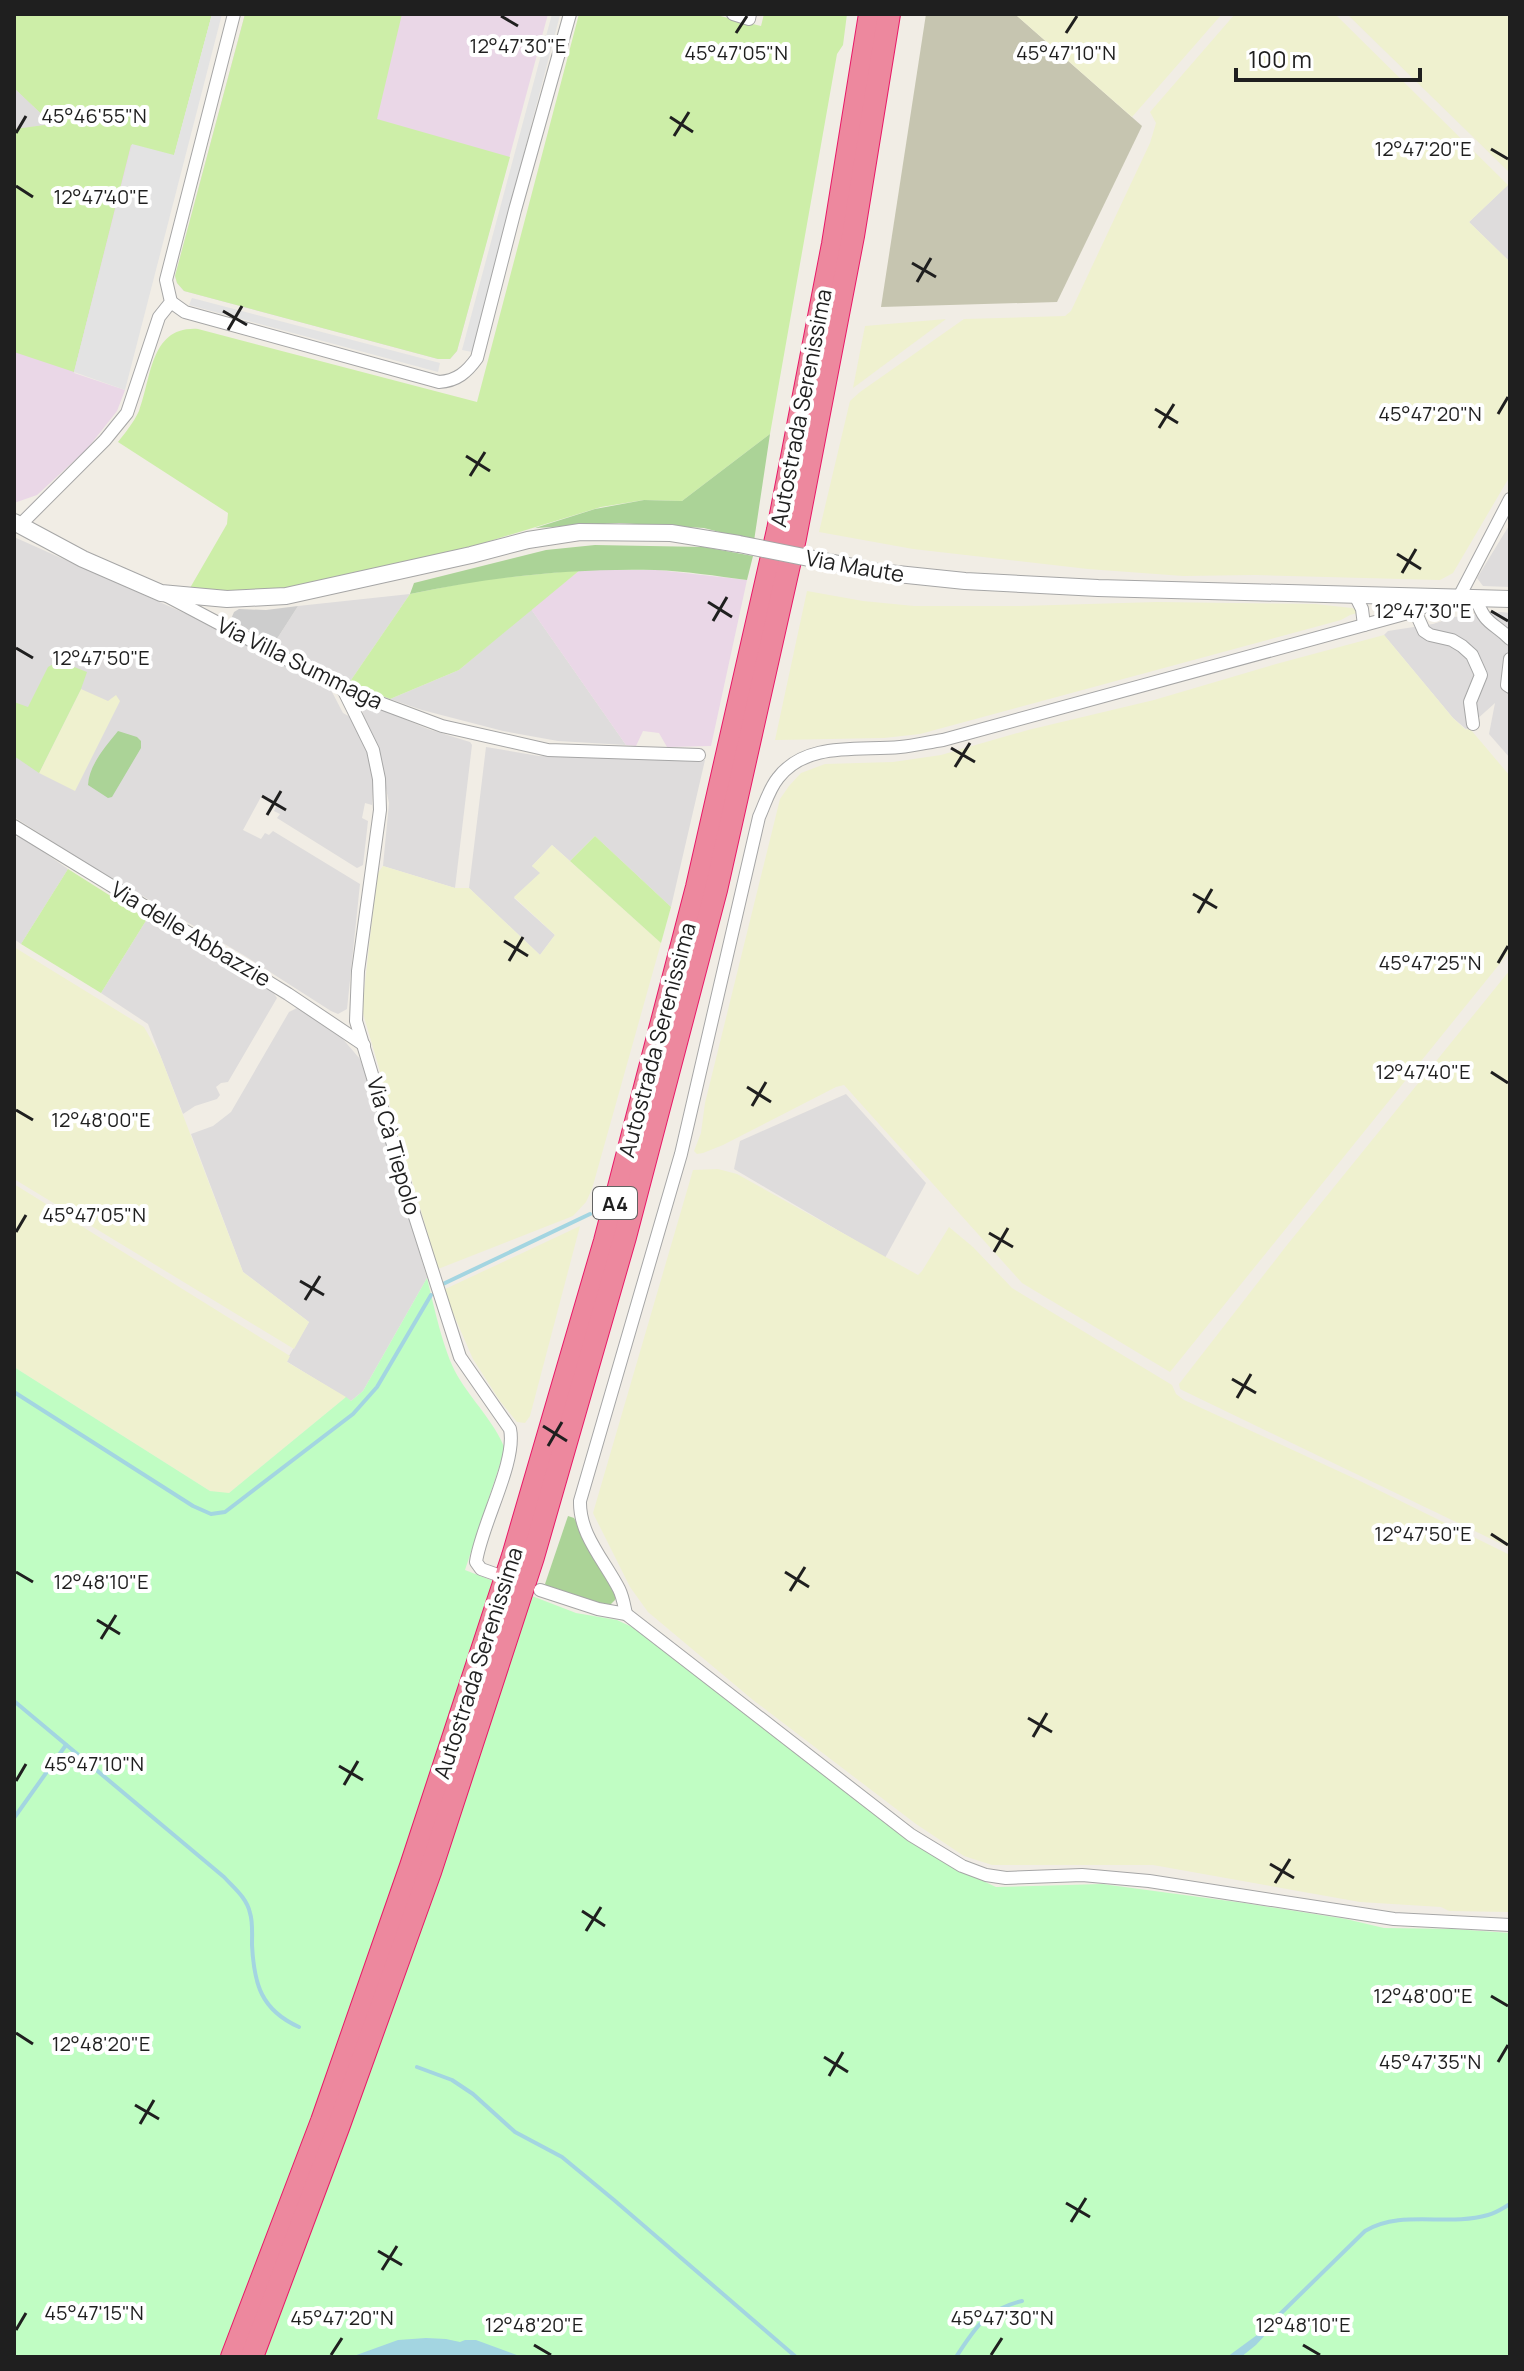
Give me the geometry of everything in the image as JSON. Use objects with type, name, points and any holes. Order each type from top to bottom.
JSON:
[{"type":"highway","name":"Autostrada Serenissima","points":[[232,2357],[322,2121],[416,1852],[513,1556],[605,1241],[697,887],[771,560],[833,244],[870,14]]},
{"type":"highway","name":"Autostrada Serenissima","points":[[252,2357],[430,1872],[533,1557],[625,1237],[716,890],[795,538],[853,236],[889,14]]},
{"type":"street","points":[[234,14],[166,280],[167,295],[177,308],[185,312],[439,382],[449,381],[467,372],[477,358],[570,14]]},
{"type":"street","points":[[733,14],[749,19],[750,14]]},
{"type":"street","points":[[17,524],[105,440],[127,413],[159,317],[171,302]]},
{"type":"street","points":[[626,1614],[621,1593],[580,1517],[580,1501],[681,1154],[759,817],[779,776],[807,755],[833,750],[903,747],[943,740],[1462,597],[1510,499]]},
{"type":"street","name":"Via Villa Summaga","points":[[17,524],[83,559],[161,593],[343,689],[442,726],[548,750],[699,755]]},
{"type":"street","name":"Via Maute","points":[[161,593],[227,599],[286,596],[528,540],[580,532],[671,533],[878,572],[965,581],[1098,588],[1510,599]]},
{"type":"street","points":[[1355,595],[1362,609],[1364,625]]},
{"type":"street","points":[[1462,597],[1510,639]]},
{"type":"street","points":[[217,623],[227,599]]},
{"type":"street","points":[[1415,611],[1424,631],[1452,640],[1472,655],[1481,675],[1470,702],[1473,724]]},
{"type":"street","points":[[1510,659],[1507,679],[1510,687]]},
{"type":"street","name":"Via Cà Tiepolo","points":[[343,689],[373,750],[379,779],[380,810],[356,1021],[460,1357],[510,1429],[512,1439],[508,1460],[478,1546],[476,1562],[481,1569],[495,1574]]},
{"type":"street","name":"Via delle Abbazzie","points":[[14,826],[288,994],[365,1046]]},
{"type":"street","points":[[540,1590],[598,1609],[626,1614],[911,1835],[962,1866],[986,1875],[1006,1878],[1082,1875],[1149,1881],[1394,1919],[1510,1925]]},
{"type":"shaded area","points":[[14,14],[212,14],[74,373],[125,390],[117,411],[87,449],[37,495],[14,503],[14,129],[52,124],[14,88]]},
{"type":"shaded area","points":[[212,14],[222,14],[125,390],[74,372],[132,144],[174,155]]},
{"type":"shaded area","points":[[245,14],[548,14],[457,351],[450,359],[438,359],[184,291],[177,283],[175,276]]},
{"type":"shaded area","points":[[552,14],[560,15],[472,352],[462,350]]},
{"type":"shaded area","points":[[926,14],[1015,14],[1142,126],[1057,302],[881,307]]},
{"type":"shaded area","points":[[1015,14],[1222,14],[1132,117]]},
{"type":"shaded area","points":[[1235,14],[1335,14],[1508,185],[1469,222],[1510,262],[1510,476],[1453,573],[1440,580],[1183,576],[1088,569],[913,549],[819,532],[850,401],[860,392],[964,319],[1065,316],[1071,311],[1150,143],[1156,123],[1150,112]]},
{"type":"shaded area","points":[[1347,14],[1510,14],[1510,173]]},
{"type":"shaded area","points":[[14,88],[53,125],[14,129]]},
{"type":"shaded area","points":[[1510,183],[1510,262],[1469,222]]},
{"type":"shaded area","points":[[192,298],[440,363],[438,372],[189,305]]},
{"type":"shaded area","points":[[946,319],[853,388],[865,326]]},
{"type":"shaded area","points":[[1510,524],[1510,587],[1483,586],[1477,578]]},
{"type":"shaded area","points":[[14,537],[191,616],[331,690],[343,713],[352,718],[366,743],[374,774],[372,805],[365,803],[362,818],[368,821],[363,865],[357,868],[277,818],[280,814],[274,811],[278,803],[262,795],[243,830],[261,839],[265,833],[269,835],[273,831],[360,884],[347,1009],[338,1014],[331,1011],[14,817]]},
{"type":"shaded area","points":[[580,570],[658,570],[747,580],[711,746],[667,747],[659,733],[643,731],[636,746],[626,745],[531,609]]},
{"type":"shaded area","points":[[807,591],[914,606],[1157,602],[1315,604],[1352,608],[1357,613],[1341,620],[920,734],[884,738],[775,740]]},
{"type":"shaded area","points":[[410,594],[349,683],[273,645],[298,606]]},
{"type":"shaded area","points":[[298,606],[273,645],[231,619],[239,609]]},
{"type":"shaded area","points":[[531,609],[626,745],[558,741],[503,731],[390,699],[459,670]]},
{"type":"shaded area","points":[[1510,613],[1510,758],[1489,734],[1495,703],[1466,729],[1453,718],[1384,635],[1388,631],[1433,624],[1454,617]]},
{"type":"shaded area","points":[[1384,635],[1453,718],[1465,729],[1471,730],[1510,776],[1510,951],[1170,1372],[1022,1283],[844,1085],[723,1145],[703,1153],[694,1151],[701,1133],[705,1103],[780,799],[801,773],[825,764],[893,762],[941,755],[1028,730],[1154,700]]},
{"type":"shaded area","points":[[81,689],[108,701],[116,695],[120,701],[75,791],[39,773]]},
{"type":"shaded area","points":[[359,702],[472,745],[455,888],[383,866],[389,803],[381,764]]},
{"type":"shaded area","points":[[486,747],[539,756],[705,760],[671,907],[595,836],[570,861],[552,845],[532,866],[541,873],[514,898],[555,935],[540,955],[469,888]]},
{"type":"shaded area","points":[[19,835],[68,869],[21,944],[14,939],[14,839]]},
{"type":"shaded area","points":[[552,845],[661,943],[586,1202],[573,1216],[438,1269],[362,1010],[377,874],[383,866],[455,888],[469,888],[540,955],[555,935],[514,897],[540,873],[532,866]]},
{"type":"shaded area","points":[[147,919],[229,964],[230,969],[273,992],[277,998],[228,1082],[216,1087],[220,1095],[217,1099],[195,1106],[183,1114],[148,1024],[101,993]]},
{"type":"shaded area","points":[[14,947],[144,1027],[160,1055],[243,1272],[309,1322],[294,1349],[14,1179]]},
{"type":"shaded area","points":[[1510,970],[1510,1548],[1186,1392],[1180,1389],[1179,1384],[1287,1245]]},
{"type":"shaded area","points":[[297,1008],[342,1038],[360,1059],[427,1278],[363,1391],[351,1401],[286,1361],[309,1322],[243,1272],[191,1134],[213,1126],[231,1112],[289,1012]]},
{"type":"shaded area","points":[[846,1094],[926,1183],[885,1258],[734,1169],[740,1141]]},
{"type":"shaded area","points":[[718,1169],[737,1174],[918,1275],[949,1227],[1012,1288],[1172,1385],[1176,1394],[1184,1400],[1360,1481],[1510,1555],[1510,1912],[1449,1911],[1441,1907],[1360,1902],[1153,1865],[992,1865],[964,1856],[916,1824],[753,1700],[648,1612],[630,1587],[593,1513],[693,1170]]},
{"type":"shaded area","points":[[14,1184],[290,1356],[287,1362],[346,1397],[229,1493],[218,1493],[210,1491],[14,1367]]},
{"type":"shaded area","points":[[580,1226],[530,1416],[525,1423],[517,1422],[473,1359],[443,1290]]},
{"type":"green space","points":[[14,14],[212,14],[174,156],[131,145],[74,372],[14,352],[14,129],[52,124],[14,88]]},
{"type":"green space","points":[[245,14],[402,14],[377,119],[510,157],[457,351],[450,359],[438,359],[184,291],[177,283],[175,276]]},
{"type":"green space","points":[[579,14],[712,14],[761,26],[764,14],[847,14],[843,45],[837,54],[770,434],[682,501],[644,500],[601,507],[480,544],[308,586],[246,592],[190,588],[227,524],[228,513],[118,442],[139,411],[155,356],[162,345],[182,330],[198,329],[477,402]]},
{"type":"green space","points":[[770,434],[754,541],[704,528],[619,523],[535,528],[595,509],[644,500],[682,501]]},
{"type":"green space","points":[[595,545],[704,547],[753,556],[747,580],[666,571],[562,572],[501,578],[410,594],[414,583],[546,550]]},
{"type":"green space","points":[[580,570],[459,670],[390,699],[349,683],[410,594],[480,580]]},
{"type":"green space","points":[[59,661],[87,672],[39,773],[14,756],[14,702],[28,707],[48,667]]},
{"type":"green space","points":[[118,731],[137,737],[141,748],[112,797],[108,798],[88,785],[89,778],[99,756]]},
{"type":"green space","points":[[595,836],[671,907],[661,943],[570,861]]},
{"type":"green space","points":[[68,869],[147,919],[101,993],[21,944]]},
{"type":"green space","points":[[427,1278],[452,1365],[505,1449],[465,1570],[576,1613],[617,1620],[632,1627],[909,1839],[951,1866],[996,1887],[1102,1884],[1244,1903],[1384,1928],[1510,1933],[1510,2357],[507,2357],[469,2346],[376,2357],[14,2357],[14,1367],[210,1491],[229,1493],[346,1397],[351,1401],[363,1391]]},
{"type":"green space","points":[[568,1516],[574,1518],[615,1592],[615,1600],[609,1606],[549,1590],[545,1584]]},
{"type":"water","points":[[1272,2316],[1278,2321],[1256,2345],[1241,2357],[1227,2357],[1257,2335]]},
{"type":"water","points":[[426,2338],[460,2342],[476,2340],[522,2357],[351,2357],[398,2340]]},
{"type":"waterway","points":[[443,1284],[590,1214]]},
{"type":"waterway","points":[[14,1392],[193,1506],[211,1514],[225,1512],[353,1414],[377,1387],[431,1295]]},
{"type":"waterway","points":[[14,1701],[224,1877],[240,1894],[251,1917],[255,1972],[262,1994],[276,2012],[299,2027]]},
{"type":"waterway","points":[[14,1818],[66,1745]]},
{"type":"waterway","points":[[417,2067],[452,2080],[473,2094],[515,2132],[562,2157],[796,2357]]},
{"type":"waterway","points":[[1272,2322],[1365,2231],[1379,2224],[1409,2219],[1472,2218],[1491,2214],[1510,2204]]},
{"type":"waterway","points":[[956,2357],[990,2315],[1022,2301]]}]
